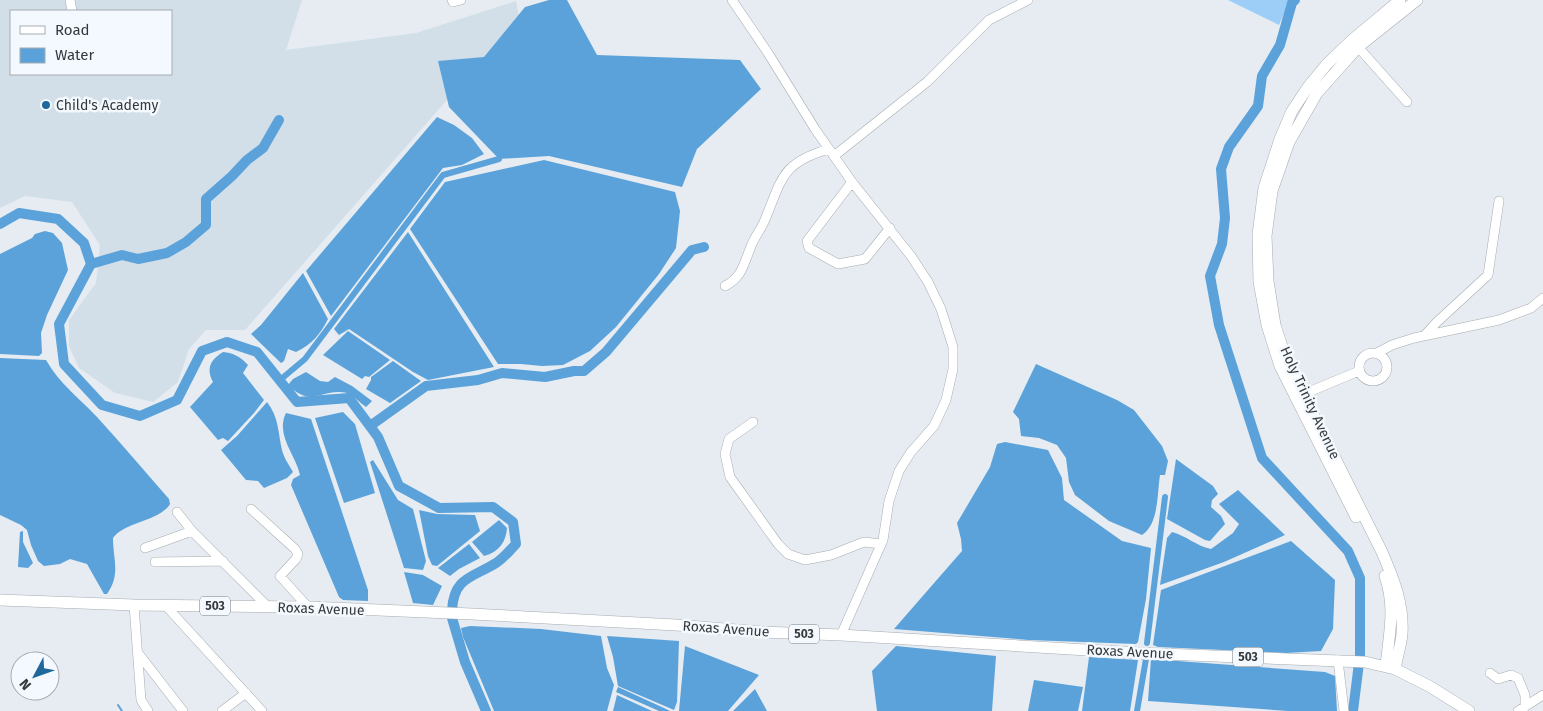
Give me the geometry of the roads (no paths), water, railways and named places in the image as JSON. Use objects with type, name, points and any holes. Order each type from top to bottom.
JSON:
[{"type":"main road","name":"Holy Trinity Avenue","points":[[1391,667],[1402,634],[1392,576],[1381,550],[1300,396],[1280,366],[1267,325],[1259,282],[1258,235],[1264,188],[1280,139],[1292,111],[1308,87],[1327,64],[1352,40],[1400,0]]},
{"type":"main road","name":"Holy Trinity Avenue","points":[[1300,396],[1275,325],[1268,281],[1266,236],[1272,191],[1289,142],[1316,94],[1358,47],[1417,0]]},
{"type":"main road","name":"Roxas Avenue","points":[[0,600],[166,606],[308,607],[472,614],[1137,653],[1341,660],[1391,667],[1429,686],[1469,711]]},
{"type":"street","points":[[452,0],[453,2],[461,0]]},
{"type":"street","points":[[732,0],[768,53],[815,129],[852,182],[890,228],[928,282],[948,328],[954,358],[946,400],[940,416],[906,460],[896,479],[889,501],[881,544],[841,635]]},
{"type":"street","points":[[725,286],[739,276],[751,245],[764,222],[783,177],[802,159],[810,155],[832,153],[928,82],[989,20],[1028,0]]},
{"type":"street","points":[[1358,47],[1407,102]]},
{"type":"street","points":[[852,182],[807,241],[809,248],[838,264],[861,261],[865,259],[890,228]]},
{"type":"street","points":[[1425,336],[1437,322],[1488,275],[1499,201]]},
{"type":"street","points":[[1377,353],[1382,356],[1387,365],[1385,376],[1381,380],[1370,382],[1365,380],[1358,372],[1361,358],[1367,354],[1377,353],[1392,345],[1425,336],[1499,320],[1530,308],[1543,298]]},
{"type":"street","points":[[1300,396],[1358,372]]},
{"type":"street","points":[[753,422],[729,439],[725,454],[730,477],[778,544],[788,554],[805,560],[831,555],[864,542],[881,544]]},
{"type":"street","points":[[251,509],[295,549],[298,554],[296,559],[280,576],[308,607]]},
{"type":"street","points":[[177,512],[192,531],[268,607]]},
{"type":"street","points":[[145,548],[192,531]]},
{"type":"street","points":[[155,562],[223,561]]},
{"type":"street","points":[[134,605],[141,700],[148,711]]},
{"type":"street","points":[[166,606],[262,711]]},
{"type":"street","points":[[138,653],[183,711]]},
{"type":"street","points":[[1341,660],[1344,711]]},
{"type":"street","points":[[1490,673],[1498,678],[1511,675],[1518,678],[1525,694],[1522,709]]},
{"type":"street","points":[[222,711],[246,693]]},
{"type":"street","points":[[1522,709],[1543,695]]},
{"type":"water","points":[[549,0],[567,0],[597,55],[740,60],[761,89],[697,149],[682,187],[549,156],[499,159],[449,107],[438,61],[484,57],[525,7]]},
{"type":"water","points":[[437,117],[454,125],[472,138],[484,154],[462,165],[443,168],[331,316],[306,271]]},
{"type":"water","points":[[544,160],[675,192],[680,211],[676,248],[659,274],[616,327],[590,351],[563,365],[498,364],[410,229],[445,182]]},
{"type":"water","points":[[45,231],[53,233],[62,243],[68,270],[47,315],[41,333],[42,353],[39,356],[0,354],[0,254],[32,238],[35,234]]},
{"type":"water","points":[[408,232],[494,367],[428,380],[349,329],[339,335],[334,329]]},
{"type":"water","points":[[303,273],[328,319],[319,334],[307,346],[296,352],[288,349],[284,361],[281,363],[251,334],[261,325]]},
{"type":"water","points":[[348,331],[390,360],[369,377],[365,376],[362,379],[323,355]]},
{"type":"water","points":[[223,352],[237,356],[248,365],[243,373],[264,400],[228,441],[223,438],[218,440],[190,407],[213,382],[210,373],[212,362]]},
{"type":"water","points":[[0,358],[46,360],[63,383],[97,417],[169,499],[170,504],[165,510],[125,528],[113,538],[115,573],[114,580],[107,594],[104,594],[87,564],[70,559],[60,564],[44,566],[38,561],[27,530],[0,515]]},
{"type":"water","points":[[393,361],[421,381],[390,403],[366,389],[371,377]]},
{"type":"water","points":[[1036,364],[1117,400],[1134,410],[1162,446],[1168,461],[1165,475],[1160,475],[1152,524],[1142,535],[1109,521],[1075,495],[1069,482],[1066,458],[1057,445],[1039,438],[1021,436],[1019,419],[1013,412]]},
{"type":"water","points":[[306,372],[320,381],[328,382],[335,377],[352,386],[372,401],[366,407],[352,395],[338,392],[317,396],[304,396],[288,385],[293,379]]},
{"type":"water","points":[[267,402],[276,419],[283,453],[293,472],[287,478],[264,488],[258,481],[246,480],[221,450],[237,436]]},
{"type":"water","points":[[343,412],[355,424],[375,493],[344,503],[315,418]]},
{"type":"water","points":[[286,413],[311,419],[368,590],[368,601],[343,600],[339,597],[291,485],[293,479],[300,475],[287,445],[283,429]]},
{"type":"water","points":[[1005,442],[1048,450],[1062,478],[1064,500],[1122,541],[1151,548],[1146,599],[1138,642],[1136,644],[1029,640],[894,629],[962,551],[957,523],[990,467],[997,444]]},
{"type":"water","points":[[1176,459],[1213,486],[1218,494],[1212,500],[1211,507],[1221,516],[1225,524],[1210,541],[1167,519]]},
{"type":"water","points":[[373,460],[398,500],[413,509],[426,561],[423,570],[404,568],[370,462]]},
{"type":"water","points":[[1238,490],[1285,535],[1224,562],[1160,585],[1167,538],[1172,532],[1211,549],[1233,533],[1239,524],[1219,504]]},
{"type":"water","points":[[419,510],[437,514],[475,515],[480,531],[437,566],[432,565],[428,556]]},
{"type":"water","points":[[499,520],[507,528],[505,538],[498,549],[484,556],[472,542]]},
{"type":"water","points":[[23,531],[23,542],[33,563],[28,568],[18,567],[20,532]]},
{"type":"water","points":[[1291,541],[1335,580],[1333,629],[1321,651],[1286,653],[1158,647],[1153,645],[1161,590]]},
{"type":"water","points":[[469,544],[480,558],[450,576],[438,568]]},
{"type":"water","points":[[404,572],[423,575],[442,586],[433,605],[413,603]]},
{"type":"water","points":[[470,626],[541,629],[601,636],[607,668],[614,685],[607,711],[494,711],[463,637],[461,628]]},
{"type":"water","points":[[607,636],[679,641],[677,702],[674,710],[618,686]]},
{"type":"water","points":[[685,646],[759,675],[728,711],[679,711]]},
{"type":"water","points":[[896,646],[996,656],[992,711],[877,711],[872,671]]},
{"type":"water","points":[[1089,657],[1138,660],[1130,711],[1082,711]]},
{"type":"water","points":[[1151,659],[1325,672],[1335,676],[1337,711],[1288,711],[1148,701]]},
{"type":"water","points":[[1034,680],[1083,687],[1078,711],[1028,711]]},
{"type":"water","points":[[618,687],[670,711],[659,711],[616,692]]},
{"type":"water","points":[[755,689],[767,711],[733,711]]},
{"type":"water","points":[[617,695],[652,711],[613,711]]},
{"type":"waterway","points":[[1295,0],[1292,3],[1280,45],[1262,76],[1258,106],[1229,147],[1221,169],[1225,218],[1222,244],[1210,276],[1219,325],[1262,458],[1348,551],[1360,578],[1360,655],[1353,711]]},
{"type":"waterway","points":[[91,264],[122,255],[138,259],[167,253],[186,242],[206,225],[206,199],[247,160],[263,148],[279,120]]},
{"type":"waterway","points":[[280,380],[305,359],[443,175],[499,159]]},
{"type":"waterway","points":[[0,224],[19,213],[58,219],[84,243],[91,264],[59,324],[64,364],[102,405],[140,416],[177,400],[202,351],[227,342],[257,352],[297,402],[349,398],[378,437],[399,486],[439,508],[493,507],[513,522],[516,544],[499,561],[460,585],[453,599],[452,610]]},
{"type":"waterway","points":[[370,426],[426,386],[478,380],[502,373],[545,377],[574,371],[584,371],[606,352],[692,250],[704,247]]},
{"type":"waterway","points":[[1147,643],[1165,497]]},
{"type":"waterway","points":[[452,618],[465,662],[486,711]]},
{"type":"waterway","points":[[1137,711],[1146,659]]},
{"type":"waterway","points":[[118,705],[122,711]]},
{"type":"place","name":"Child's Academy","points":[[46,105]]}]
